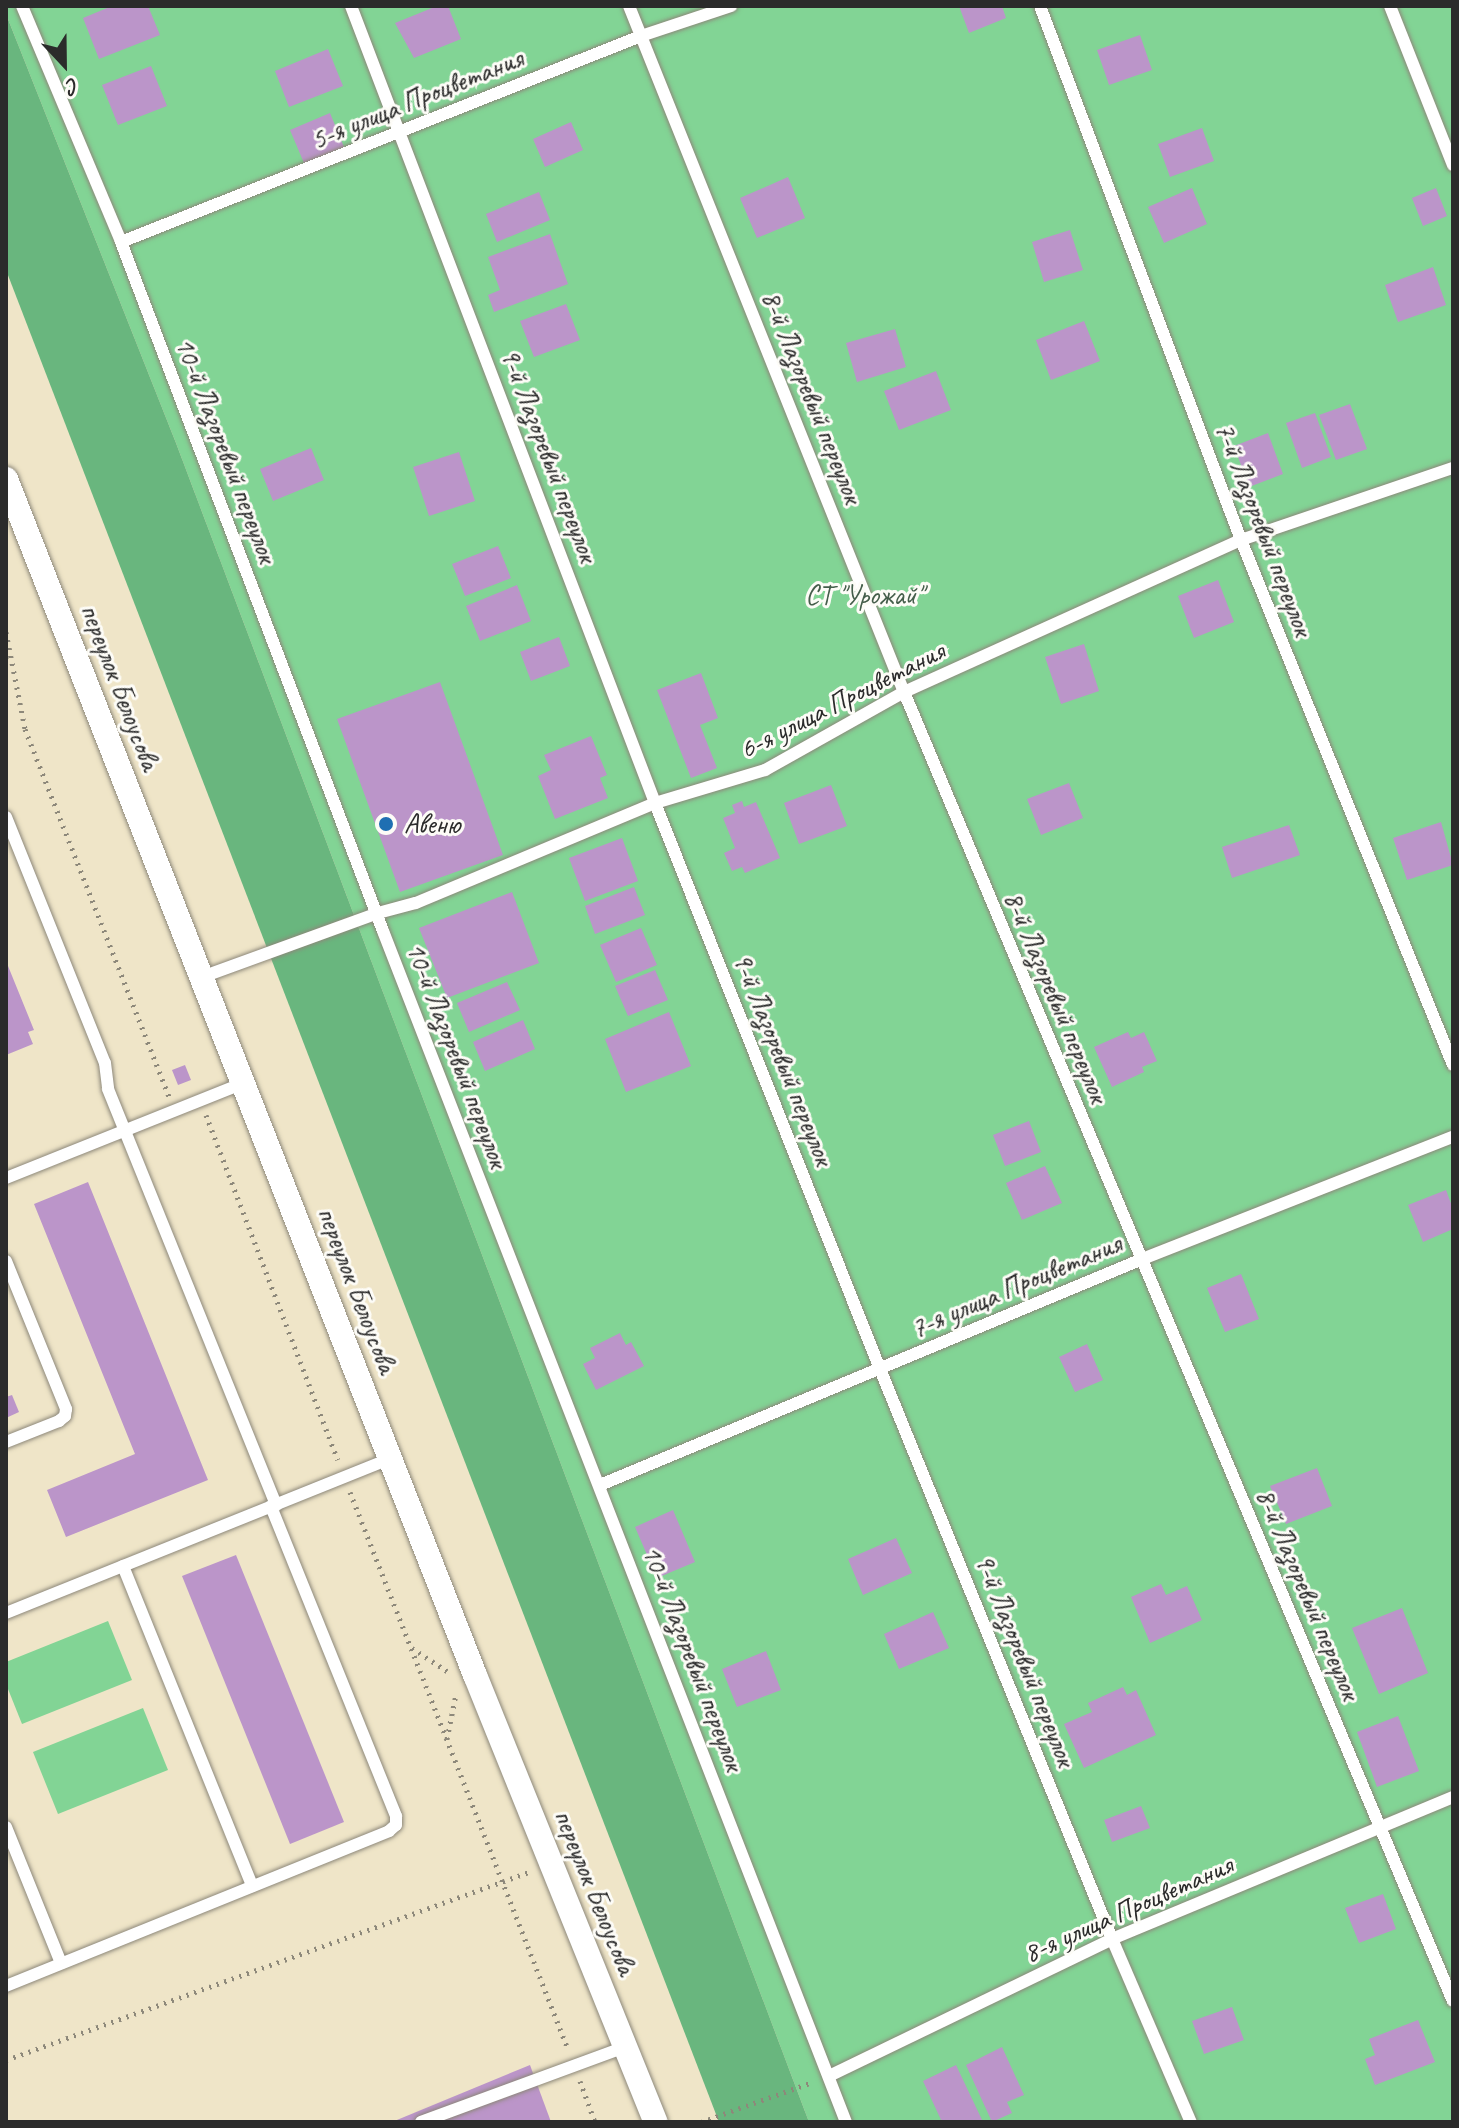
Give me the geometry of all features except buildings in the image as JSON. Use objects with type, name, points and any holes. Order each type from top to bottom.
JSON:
[{"type":"street","name":"переулок Белоусова","points":[[6,479],[656,2122]]},
{"type":"lane","name":"10-й Лазоревый переулок","points":[[22,6],[121,242],[846,2122]]},
{"type":"lane","name":"9-й Лазоревый переулок","points":[[351,6],[655,803],[880,1369],[1112,1939],[1191,2122]]},
{"type":"lane","name":"8-й Лазоревый переулок","points":[[629,6],[904,692],[1453,2001]]},
{"type":"lane","name":"5-я улица Процветания","points":[[121,242],[641,36],[731,6]]},
{"type":"lane","name":"7-й Лазоревый переулок","points":[[1040,6],[1241,540],[1453,1065]]},
{"type":"lane","points":[[1390,6],[1453,165]]},
{"type":"lane","name":"6-я улица Процветания","points":[[202,977],[378,913],[416,903],[655,803],[765,770],[904,692],[1241,540],[1453,468]]},
{"type":"lane","points":[[6,817],[105,1063],[108,1089],[396,1816],[396,1825],[389,1831],[6,1986]]},
{"type":"lane","points":[[6,1178],[243,1083]]},
{"type":"lane","name":"7-я улица Процветания","points":[[600,1485],[1140,1260],[1453,1137]]},
{"type":"lane","points":[[6,1261],[66,1409],[65,1416],[59,1421],[6,1442]]},
{"type":"lane","points":[[6,1613],[391,1458]]},
{"type":"lane","points":[[123,1566],[252,1886]]},
{"type":"lane","name":"8-я улица Процветания","points":[[829,2076],[1112,1939],[1453,1797]]},
{"type":"lane","points":[[6,1827],[61,1963]]},
{"type":"lane","points":[[421,2122],[625,2047]]},
{"type":"path","points":[[6,632],[25,729],[174,1109]]},
{"type":"path","points":[[200,1099],[595,2122]]},
{"type":"path","points":[[411,1647],[459,1679],[447,1740]]},
{"type":"path","points":[[6,2060],[552,1863]]},
{"type":"path","points":[[701,2122],[829,2076]]},
{"type":"green space","name":"СТ \"Урожай\"","points":[[6,6],[1453,6],[1453,2122],[809,2122],[176,443],[6,14]]},
{"type":"green space","points":[[6,14],[176,443],[809,2122],[719,2122],[6,270]]},
{"type":"green space","points":[[108,1621],[132,1680],[22,1724],[6,1684],[6,1662]]},
{"type":"green space","points":[[143,1708],[168,1770],[58,1814],[33,1752]]},
{"type":"place","name":"Авеню","points":[[386,824]]}]
